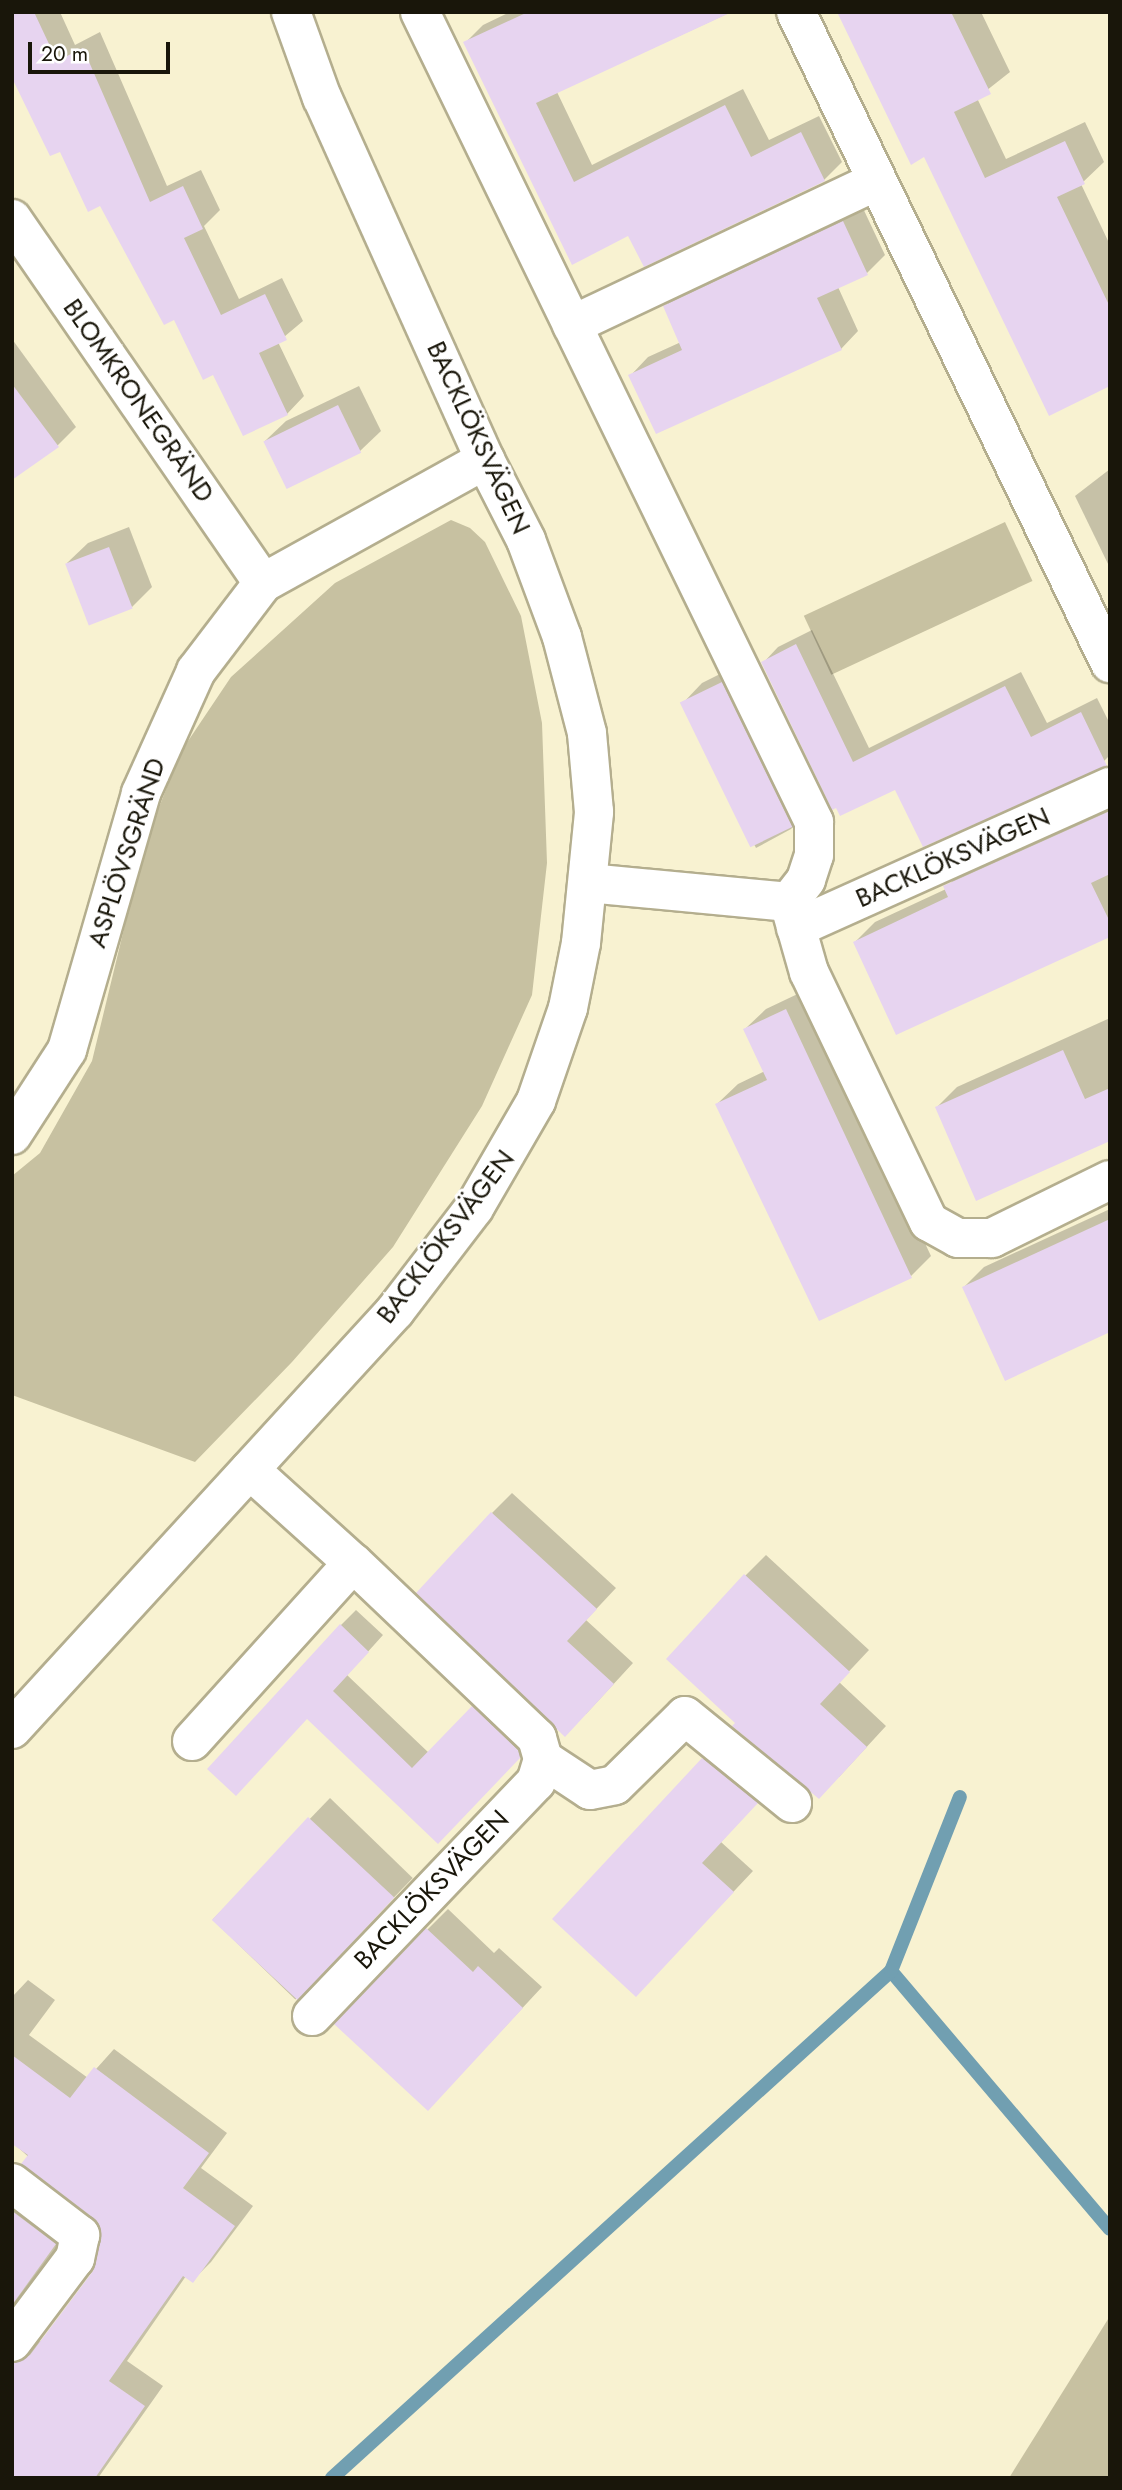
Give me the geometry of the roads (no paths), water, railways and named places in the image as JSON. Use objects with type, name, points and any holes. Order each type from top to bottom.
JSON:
[{"type":"street","name":"BACKLÖKSVÄGEN","points":[[12,1729],[395,1311],[474,1208],[520,1135],[549,1068],[568,1008],[588,883],[594,812],[587,733],[578,695],[534,558],[485,460],[322,98],[291,12]]},
{"type":"street","points":[[420,12],[814,822],[814,855],[792,915],[809,972],[929,1222],[958,1238],[992,1238],[1110,1180]]},
{"type":"street","points":[[796,12],[1110,663]]},
{"type":"street","points":[[572,325],[877,181]]},
{"type":"street","name":"BLOMKRONEGRÄND","points":[[12,219],[263,583]]},
{"type":"street","name":"ASPLÖVSGRÄND","points":[[12,1135],[67,1050],[141,793],[196,671],[263,583],[485,460]]},
{"type":"street","name":"BACKLÖKSVÄGEN","points":[[588,883],[792,915],[1110,787]]},
{"type":"street","points":[[250,1471],[353,1563],[537,1738],[543,1759],[590,1790],[615,1785],[685,1716],[792,1803]]},
{"type":"street","points":[[192,1741],[353,1563]]},
{"type":"street","name":"BACKLÖKSVÄGEN","points":[[312,2016],[536,1782],[543,1759]]},
{"type":"street","points":[[12,2183],[80,2235],[75,2258],[12,2342]]},
{"type":"waterway","points":[[332,2478],[891,1971],[960,1797]]},
{"type":"waterway","points":[[891,1971],[1110,2229]]}]
